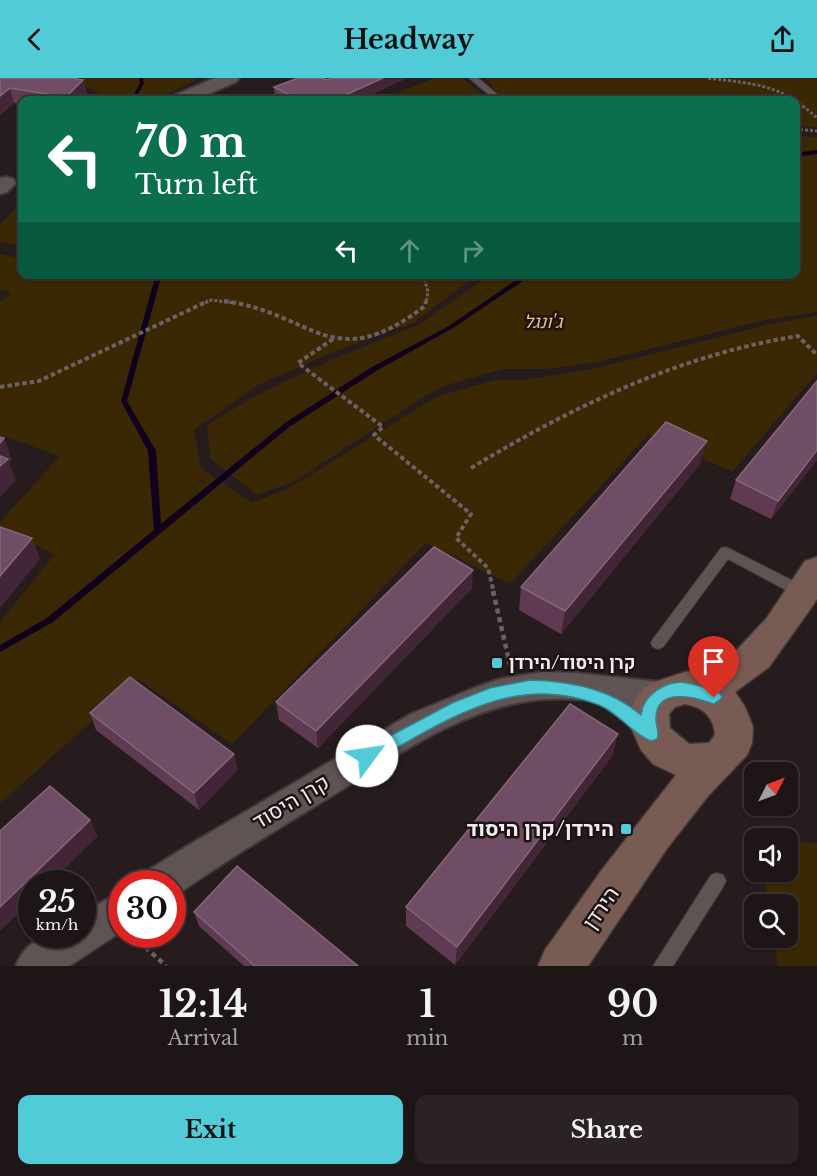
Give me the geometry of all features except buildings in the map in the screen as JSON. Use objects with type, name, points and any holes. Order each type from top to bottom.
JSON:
[{"type":"street","points":[[191,96],[230,78]]},
{"type":"street","name":"הירדן","points":[[561,966],[642,849],[725,745],[758,656],[810,581]]},
{"type":"street","name":"הירדן","points":[[672,692],[728,678],[758,656]]},
{"type":"street","name":"קרן היסוד","points":[[181,870],[407,732],[457,707],[490,695],[531,686],[672,692]]},
{"type":"street","name":"קרן היסוד","points":[[561,687],[604,700],[626,712],[655,740]]},
{"type":"street","points":[[672,692],[714,698],[732,717],[725,745],[702,763],[686,762],[655,740],[648,721],[649,709],[672,692]]},
{"type":"street","name":"הירדן","points":[[642,849],[664,791],[664,765],[655,740]]},
{"type":"street","points":[[35,966],[108,918]]},
{"type":"lane","points":[[473,78],[495,96]]},
{"type":"lane","points":[[658,643],[726,552],[810,581]]},
{"type":"lane","points":[[662,966],[717,881]]},
{"type":"path","points":[[708,78],[770,84],[792,96]]},
{"type":"path","points":[[800,103],[817,118]]},
{"type":"path","points":[[800,129],[817,131]]},
{"type":"path","points":[[0,387],[39,381],[211,300],[239,303],[266,310],[313,334],[355,341],[392,330],[425,306],[428,292],[424,279]]},
{"type":"path","points":[[471,468],[575,407],[690,362],[771,339],[798,336],[817,355]]},
{"type":"path","points":[[334,339],[298,363],[383,427],[374,435],[471,514],[456,538],[488,568],[515,690]]},
{"type":"path","points":[[146,948],[166,966]]},
{"type":"green space","points":[[78,78],[200,78],[163,96],[95,96],[98,92],[81,85]]},
{"type":"green space","points":[[434,78],[462,78],[484,96],[391,96]]},
{"type":"green space","points":[[485,78],[817,78],[817,128],[800,126],[800,96],[503,96]]},
{"type":"green space","name":"ג'ונגל","points":[[800,136],[817,137],[817,312],[761,321],[598,362],[546,369],[503,369],[447,385],[425,396],[295,481],[257,495],[211,459],[207,425],[257,395],[329,361],[418,325],[484,279],[800,279]]},
{"type":"green space","points":[[18,206],[18,245],[0,242],[0,225]]},
{"type":"green space","points":[[0,254],[18,258],[18,279],[472,279],[413,323],[341,349],[258,385],[194,430],[201,468],[252,503],[291,487],[438,396],[495,380],[524,380],[593,369],[774,323],[817,316],[817,373],[732,472],[649,434],[510,584],[426,543],[232,744],[138,679],[0,804],[0,622],[55,554],[0,530],[0,522],[60,456],[0,435],[0,302],[12,293],[0,290]]},
{"type":"green space","points":[[798,842],[817,843],[817,966],[778,966],[775,948],[798,948],[798,894],[766,894],[765,882],[798,882]]},
{"type":"waterway","points":[[135,96],[142,83],[141,78]]},
{"type":"waterway","points":[[800,154],[817,152]]},
{"type":"waterway","points":[[158,279],[124,401],[152,451],[158,531]]},
{"type":"waterway","points":[[158,531],[287,425],[374,369],[451,327],[523,279]]},
{"type":"waterway","points":[[0,649],[50,620],[158,531]]},
{"type":"place","name":"קרן היסוד/הירדן","points":[[497,663]]},
{"type":"place","name":"הירדן/קרן היסוד","points":[[626,829]]},
{"type":"route","points":[[367,756],[407,732],[457,707],[490,695],[531,686],[561,687],[604,700],[626,712],[651,734],[648,721],[649,709],[660,696],[672,690],[685,688],[700,691],[714,698]]}]
